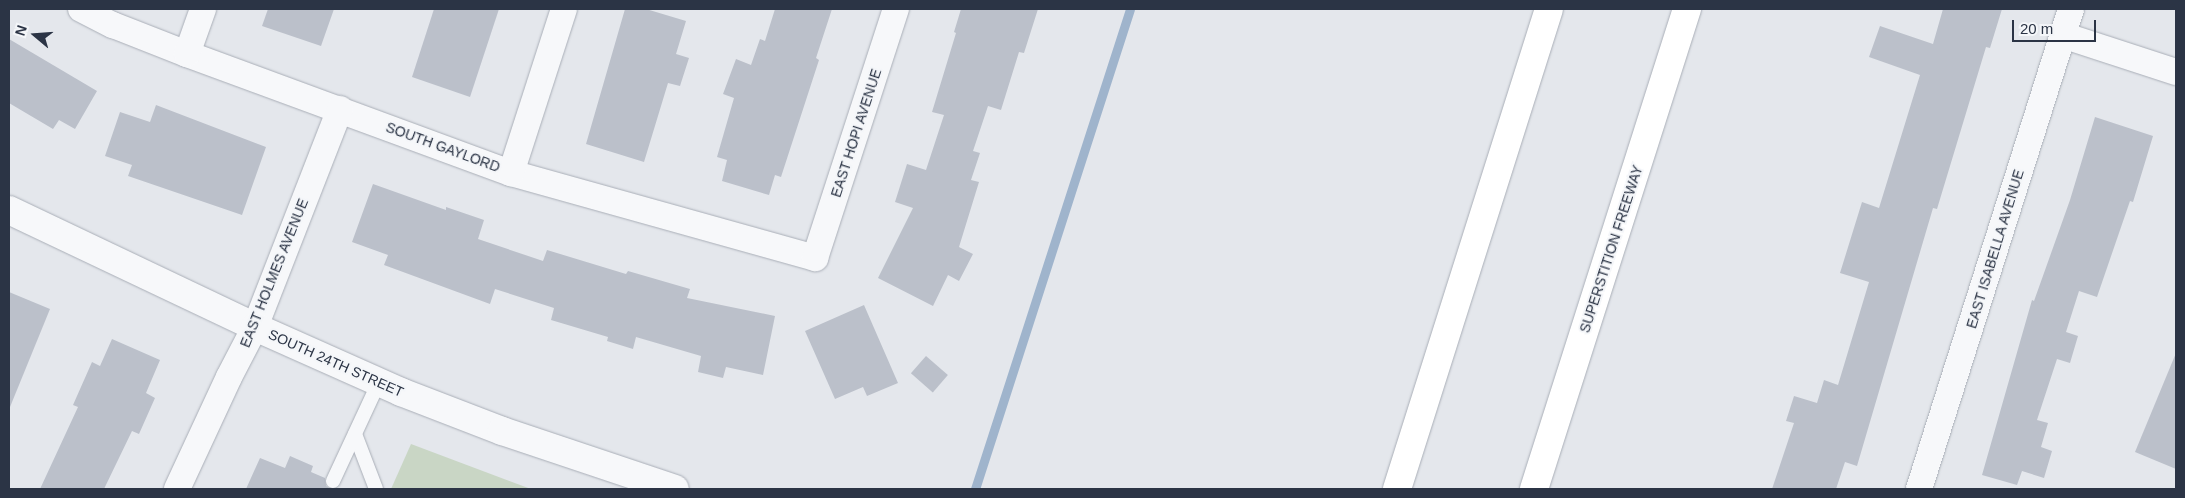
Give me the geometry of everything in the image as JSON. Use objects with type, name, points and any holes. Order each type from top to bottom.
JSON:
[{"type":"highway","points":[[1397,489],[1549,9]]},
{"type":"highway","name":"SUPERSTITION FREEWAY","points":[[1534,489],[1687,9]]},
{"type":"street","name":"SOUTH GAYLORD","points":[[81,9],[114,25],[187,54],[511,173],[815,258]]},
{"type":"street","points":[[187,54],[203,9]]},
{"type":"street","points":[[511,173],[564,9]]},
{"type":"street","name":"EAST HOPI AVENUE","points":[[815,258],[896,9]]},
{"type":"street","name":"EAST ISABELLA AVENUE","points":[[1919,489],[2071,9]]},
{"type":"street","points":[[2062,35],[2176,72]]},
{"type":"street","name":"EAST HOLMES AVENUE","points":[[178,489],[229,377],[255,326],[340,109]]},
{"type":"street","name":"SOUTH 24TH STREET","points":[[9,210],[379,382],[502,431],[675,489]]},
{"type":"lane","points":[[333,481],[379,382]]},
{"type":"lane","points":[[355,434],[376,489]]},
{"type":"green space","points":[[411,444],[531,489],[391,489]]},
{"type":"building","points":[[268,9],[334,9],[321,46],[262,26]]},
{"type":"building","points":[[434,9],[499,9],[470,97],[412,77]]},
{"type":"building","points":[[625,9],[646,9],[686,21],[676,54],[689,58],[680,86],[668,83],[644,162],[586,144]]},
{"type":"building","points":[[775,9],[832,9],[816,58],[819,60],[781,177],[775,175],[769,195],[722,181],[727,160],[717,157],[734,98],[723,94],[736,59],[751,65],[760,39],[765,41]]},
{"type":"building","points":[[961,9],[1038,9],[1024,53],[1019,52],[1001,110],[988,106],[973,151],[980,153],[971,180],[979,182],[959,247],[973,254],[959,281],[948,275],[933,306],[878,278],[913,208],[895,202],[907,164],[926,170],[944,115],[932,112],[956,33],[954,32]]},
{"type":"building","points":[[1943,9],[2002,9],[1990,48],[1986,47],[1937,209],[1933,208],[1857,466],[1845,462],[1836,489],[1772,489],[1794,423],[1786,421],[1794,396],[1817,403],[1824,380],[1838,385],[1869,282],[1840,273],[1862,202],[1879,208],[1920,75],[1869,57],[1880,26],[1933,44]]},
{"type":"building","points":[[9,39],[97,91],[75,129],[59,120],[53,129],[9,103]]},
{"type":"building","points":[[156,105],[266,147],[242,215],[128,176],[132,165],[105,156],[120,112],[150,122]]},
{"type":"building","points":[[2095,117],[2153,136],[2133,202],[2130,201],[2097,297],[2079,291],[2066,332],[2078,336],[2070,363],[2057,359],[2037,420],[2048,423],[2041,447],[2052,451],[2044,478],[2022,471],[2017,485],[1982,475],[2032,300],[2034,301],[2070,200]]},
{"type":"building","points":[[373,184],[446,210],[446,207],[484,220],[478,239],[543,261],[547,250],[626,274],[628,271],[690,289],[687,298],[775,316],[763,375],[726,367],[723,378],[698,372],[701,356],[636,337],[633,349],[607,341],[608,337],[551,320],[554,308],[495,289],[490,304],[384,265],[388,255],[352,242]]},
{"type":"building","points":[[9,292],[50,309],[10,407],[9,407]]},
{"type":"building","points":[[864,305],[898,383],[867,396],[863,387],[835,399],[805,331]]},
{"type":"building","points":[[112,339],[160,360],[146,393],[155,398],[139,434],[132,431],[104,489],[40,489],[78,407],[73,405],[92,362],[100,366]]},
{"type":"building","points":[[2176,353],[2176,469],[2135,452]]},
{"type":"building","points":[[926,356],[948,375],[933,392],[911,373]]},
{"type":"building","points":[[290,456],[313,466],[311,472],[325,478],[326,486],[331,489],[246,489],[260,458],[285,468]]},
{"type":"waterway","points":[[975,489],[1130,9]]}]
